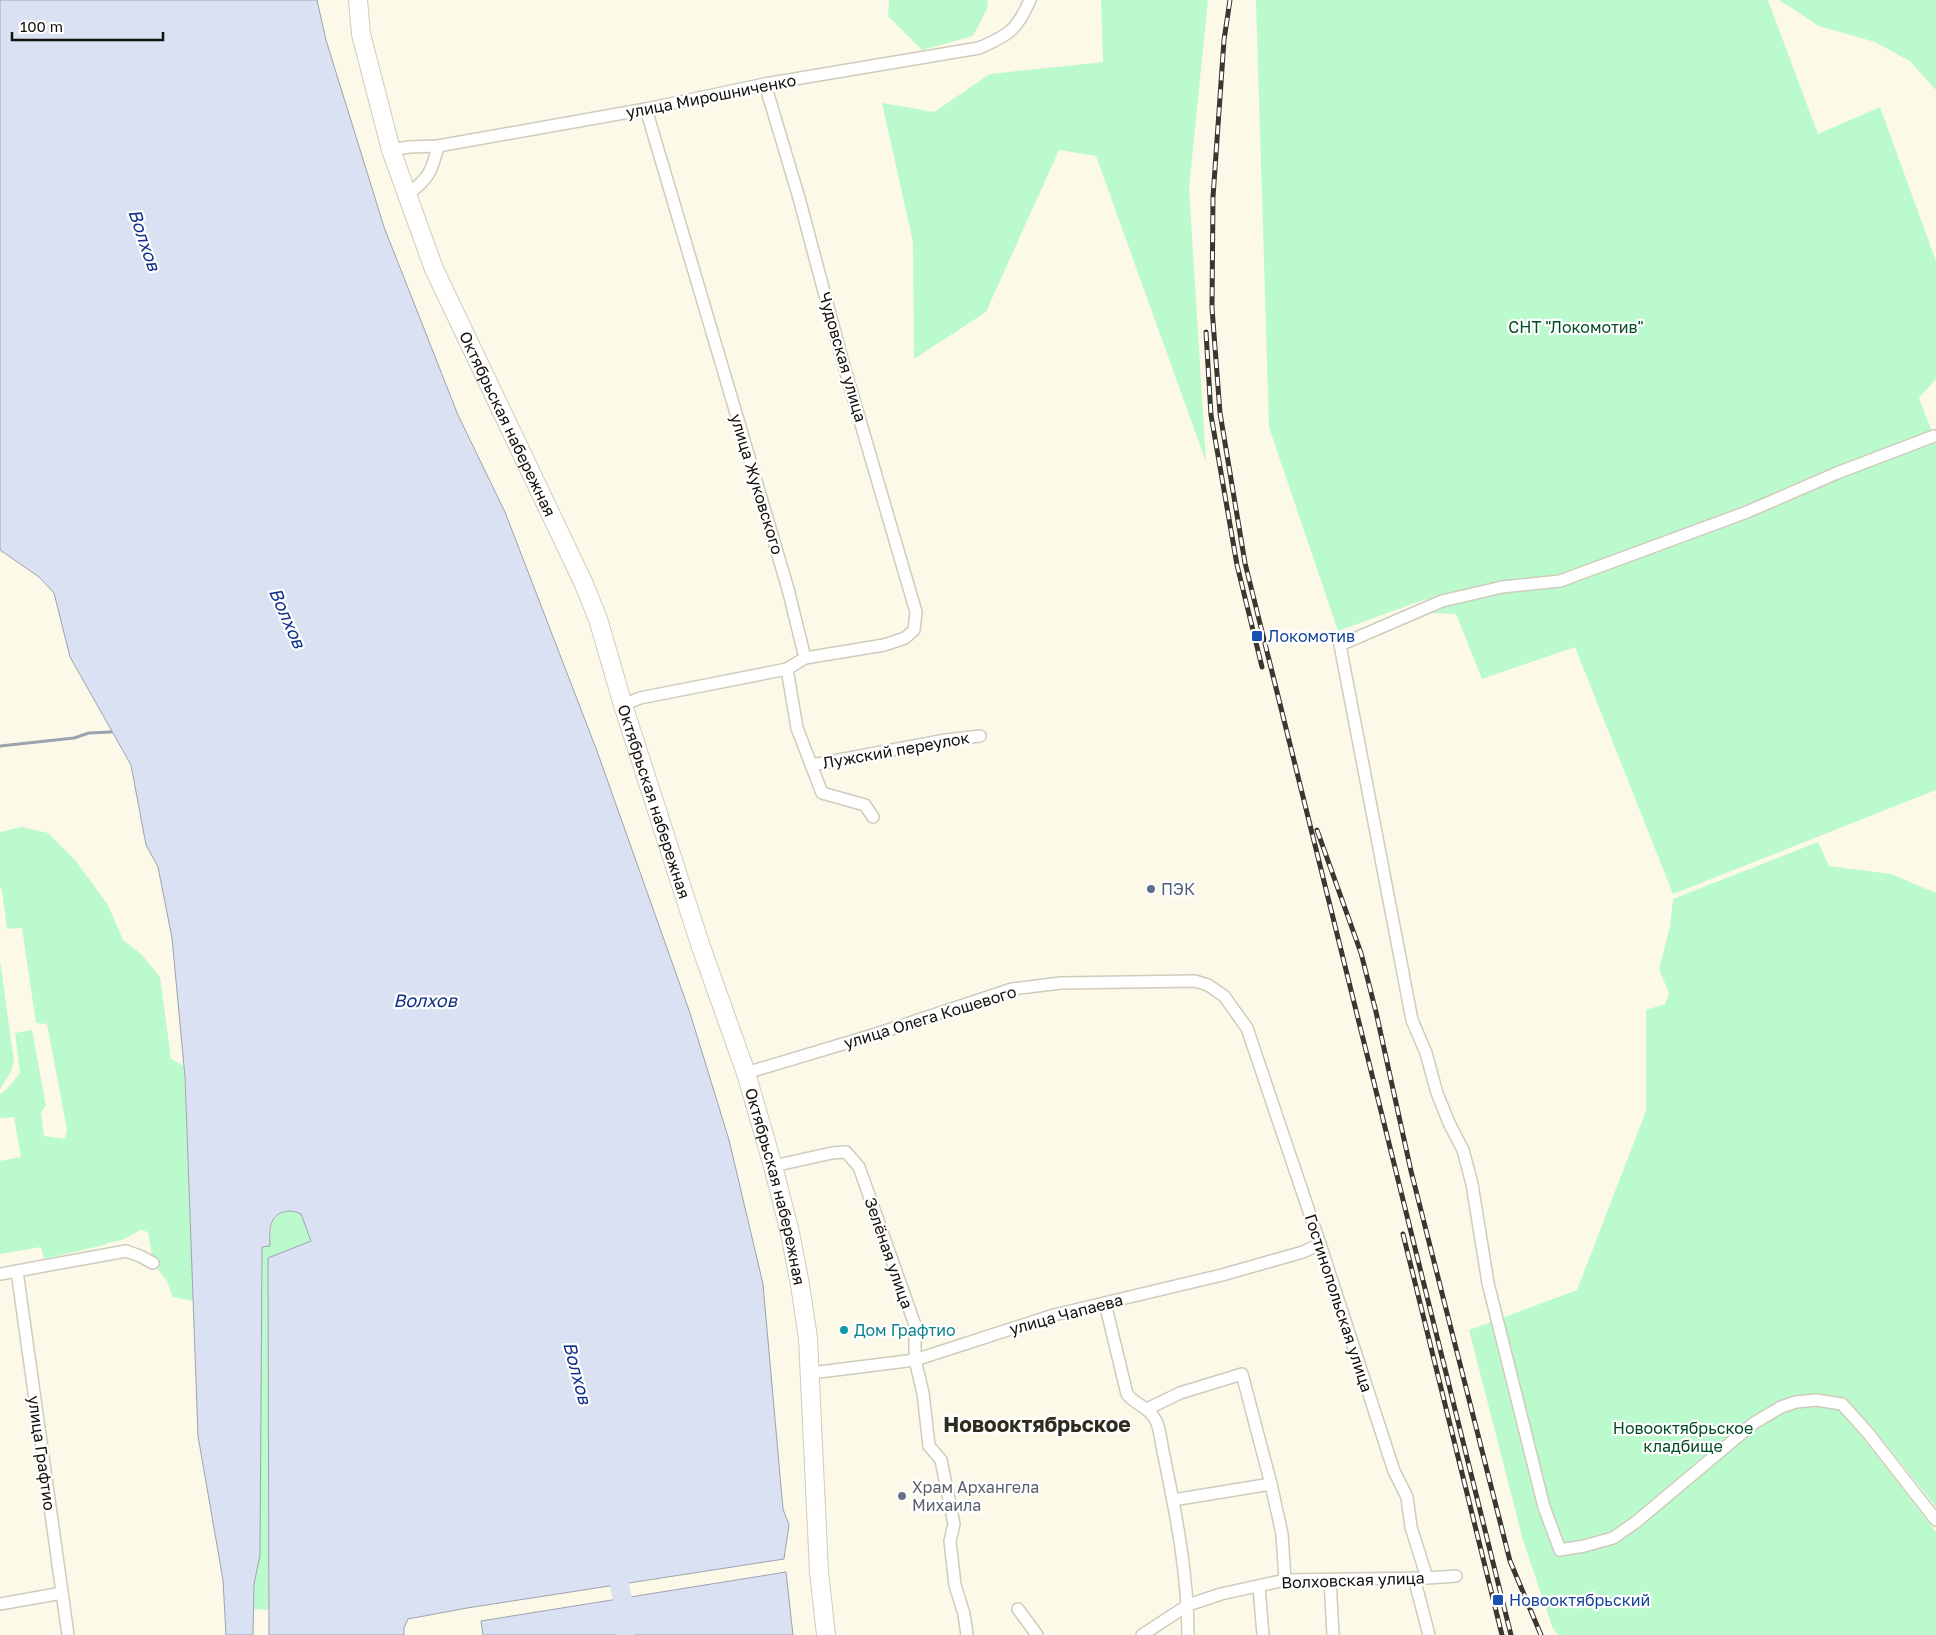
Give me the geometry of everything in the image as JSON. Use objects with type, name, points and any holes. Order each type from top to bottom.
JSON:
[{"type":"main road","name":"Октябрьская набережная","points":[[358,0],[361,34],[391,150],[407,195],[434,270],[583,582],[598,619],[622,705],[700,944],[746,1073],[773,1166],[800,1285],[811,1373],[819,1572],[826,1635]]},
{"type":"street","name":"улица Мирошниченко","points":[[391,150],[438,146],[646,109],[765,84],[979,48],[1005,37],[1022,20],[1030,0]]},
{"type":"street","name":"Чудовская улица","points":[[765,84],[842,359],[916,612],[914,630],[904,638],[884,646],[805,658]]},
{"type":"street","name":"улица Жуковского","points":[[646,109],[782,570],[805,658]]},
{"type":"street","points":[[407,195],[425,181],[434,162],[438,146]]},
{"type":"street","points":[[1934,436],[1837,472],[1747,512],[1560,581],[1502,586],[1442,601],[1340,645],[1412,1020],[1426,1053],[1437,1093],[1449,1123],[1463,1150],[1472,1184],[1488,1284],[1544,1507],[1560,1550],[1612,1538],[1636,1522],[1754,1423],[1781,1407],[1796,1402],[1816,1400],[1842,1404],[1868,1433],[1936,1520]]},
{"type":"street","points":[[622,705],[640,698],[787,669],[805,658]]},
{"type":"street","points":[[787,669],[797,728],[822,793],[865,806],[873,817]]},
{"type":"street","name":"Лужский переулок","points":[[812,765],[946,740],[980,736]]},
{"type":"street","name":"улица Олега Кошевого","points":[[746,1073],[876,1034],[1002,992],[1061,983],[1195,981],[1208,985],[1224,996],[1247,1028]]},
{"type":"street","name":"Гостинопольская улица","points":[[1247,1028],[1394,1471],[1407,1497],[1411,1527],[1427,1578]]},
{"type":"street","name":"Зелёная улица","points":[[773,1166],[846,1152],[859,1167],[915,1325],[915,1360],[923,1393],[929,1446],[941,1460],[954,1524],[950,1541],[955,1584],[964,1614],[967,1635]]},
{"type":"street","name":"улица Чапаева","points":[[811,1373],[915,1360],[1054,1315],[1222,1276],[1303,1252],[1320,1244]]},
{"type":"street","points":[[0,1274],[126,1251],[153,1263]]},
{"type":"street","name":"улица Графтио","points":[[17,1271],[68,1635]]},
{"type":"street","points":[[1105,1302],[1128,1394],[1133,1402],[1148,1408],[1156,1420],[1173,1500],[1188,1605],[1188,1635]]},
{"type":"street","points":[[1148,1408],[1180,1393],[1242,1374],[1282,1534],[1285,1580]]},
{"type":"street","points":[[1173,1500],[1271,1484]]},
{"type":"street","name":"Волховская улица","points":[[1142,1635],[1188,1605],[1220,1594],[1285,1580],[1456,1576]]},
{"type":"street","points":[[1414,1578],[1428,1635]]},
{"type":"street","points":[[1330,1580],[1333,1635]]},
{"type":"street","points":[[1259,1586],[1263,1635]]},
{"type":"street","points":[[0,1604],[62,1593]]},
{"type":"street","points":[[1018,1608],[1037,1635]]},
{"type":"green space","points":[[889,0],[987,0],[988,7],[973,36],[922,50],[888,16]]},
{"type":"green space","points":[[1101,0],[1208,0],[1189,188],[1206,462],[1096,156],[1059,150],[986,312],[914,359],[913,242],[882,103],[934,112],[990,74],[1103,62]]},
{"type":"green space","name":"СНТ \"Локомотив\"","points":[[1256,0],[1768,0],[1818,134],[1880,107],[1936,261],[1936,379],[1919,398],[1936,442],[1936,790],[1673,894],[1575,647],[1482,679],[1456,614],[1431,613],[1426,599],[1338,631],[1269,427]]},
{"type":"green space","points":[[1779,0],[1936,0],[1936,90],[1911,62],[1875,42],[1819,26]]},
{"type":"green space","points":[[22,827],[48,833],[75,860],[108,905],[123,940],[141,954],[160,977],[171,1059],[184,1066],[193,1301],[173,1297],[167,1281],[153,1263],[148,1232],[141,1230],[122,1240],[44,1259],[41,1247],[0,1254],[0,1161],[21,1157],[14,1117],[0,1118],[0,1094],[7,1089],[20,1073],[15,1033],[32,1030],[46,1106],[41,1112],[44,1136],[65,1139],[67,1130],[47,1024],[36,1023],[22,928],[7,929],[0,887],[0,832]]},
{"type":"green space","name":"Новооктябрьское кладбище","points":[[1818,842],[1829,866],[1891,874],[1936,893],[1936,1507],[1868,1422],[1864,1439],[1936,1532],[1936,1635],[1558,1635],[1553,1629],[1523,1540],[1469,1330],[1577,1290],[1646,1111],[1646,1010],[1665,1004],[1669,993],[1659,969],[1670,927],[1673,899]]},
{"type":"green space","points":[[0,960],[14,1062],[11,1072],[0,1089]]},
{"type":"green space","points":[[294,1210],[301,1214],[311,1241],[268,1258],[269,1610],[254,1609],[254,1584],[260,1555],[262,1247],[270,1246],[273,1222],[276,1217]]},
{"type":"water","name":"Волхов","points":[[0,0],[317,0],[326,40],[384,227],[458,415],[505,512],[597,751],[690,1013],[729,1140],[763,1284],[783,1509],[789,1525],[784,1559],[467,1608],[408,1619],[404,1628],[404,1635],[269,1635],[268,1258],[311,1241],[301,1214],[288,1211],[279,1214],[273,1220],[270,1230],[270,1246],[262,1247],[260,1555],[254,1584],[253,1635],[226,1635],[223,1580],[198,1436],[185,1077],[172,938],[158,867],[146,845],[131,765],[70,657],[54,593],[39,577],[0,550]]},
{"type":"water","points":[[786,1572],[793,1635],[483,1635],[481,1621]]},
{"type":"waterway","points":[[0,746],[74,738],[89,733],[111,732]]},
{"type":"waterway","name":"Волхов","points":[[615,1561],[623,1603],[625,1635]]},
{"type":"railway","points":[[1230,0],[1224,40],[1213,197],[1212,308],[1220,413],[1245,563],[1511,1635]]},
{"type":"railway","points":[[1206,332],[1211,415],[1237,565],[1262,667]]},
{"type":"railway","points":[[1317,830],[1361,953],[1411,1171],[1510,1561],[1541,1635]]},
{"type":"railway","points":[[1403,1234],[1502,1635]]},
{"type":"place","name":"Локомотив","points":[[1257,636]]},
{"type":"place","name":"ПЭК","points":[[1151,889]]},
{"type":"place","name":"Дом Графтио","points":[[844,1330]]},
{"type":"place","name":"Храм Архангела Михаила","points":[[902,1496]]},
{"type":"place","name":"Новооктябрьский","points":[[1498,1600]]},
{"type":"district","name":"Новооктябрьское","points":[[1037,1425]]}]
